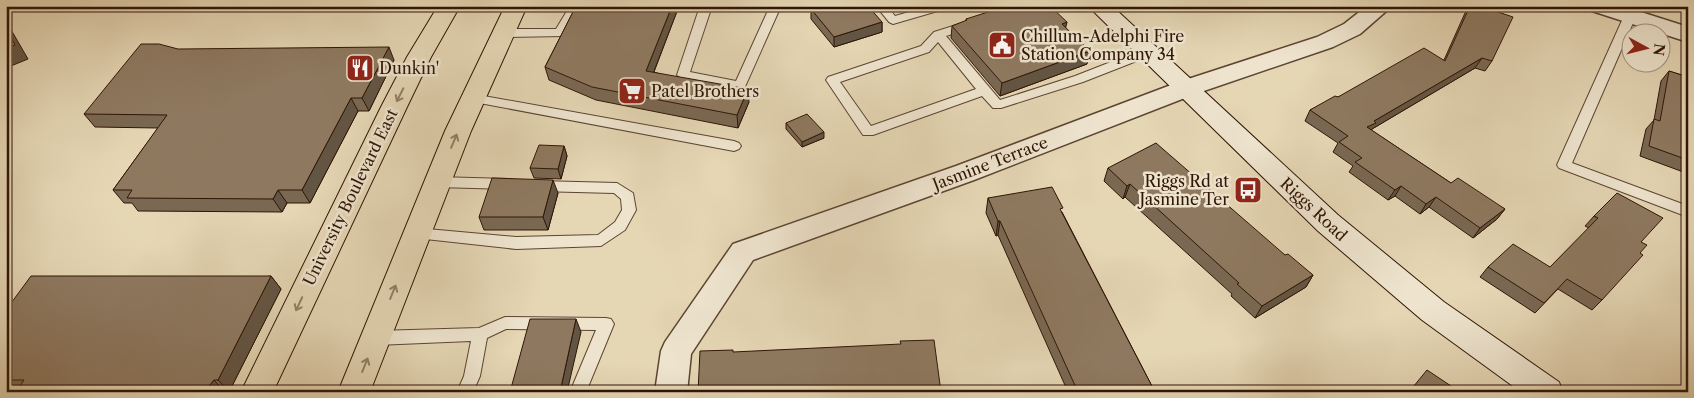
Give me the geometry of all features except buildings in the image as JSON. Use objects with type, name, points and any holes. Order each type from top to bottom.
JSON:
[{"type":"main road","name":"University Boulevard East","points":[[257,392],[398,98],[419,57],[449,6]]},
{"type":"main road","points":[[354,392],[437,182],[473,98],[516,6]]},
{"type":"main road","name":"Riggs Road","points":[[1098,6],[1187,88],[1328,224],[1447,322],[1547,392]]},
{"type":"street","name":"Jasmine Terrace","points":[[671,392],[676,351],[743,252],[964,174],[1187,88],[1325,42],[1352,29],[1381,6]]},
{"type":"street","points":[[1600,6],[1688,35]]},
{"type":"lane","points":[[503,33],[560,33],[576,6]]},
{"type":"lane","points":[[706,6],[683,75],[740,86],[776,6]]},
{"type":"lane","points":[[881,6],[894,20],[944,6]]},
{"type":"lane","points":[[1630,16],[1564,165],[1688,212]]},
{"type":"lane","points":[[976,23],[938,35],[925,49],[832,80],[868,132],[985,90]]},
{"type":"lane","points":[[938,35],[997,105],[1079,79],[1148,52]]},
{"type":"lane","points":[[473,98],[734,146]]},
{"type":"lane","points":[[416,234],[516,243],[601,240],[620,226],[629,210],[628,197],[617,188],[437,182]]},
{"type":"lane","points":[[376,338],[480,334],[505,323],[606,324],[578,392]]},
{"type":"lane","points":[[465,392],[472,376],[480,334]]},
{"type":"place","name":"Chillum-Adelphi Fire Station Company 34","points":[[1002,45]]},
{"type":"place","name":"Dunkin'","points":[[360,68]]},
{"type":"place","name":"Patel Brothers","points":[[632,91]]},
{"type":"place","name":"Riggs Rd at Jasmine Ter","points":[[1248,190]]}]
